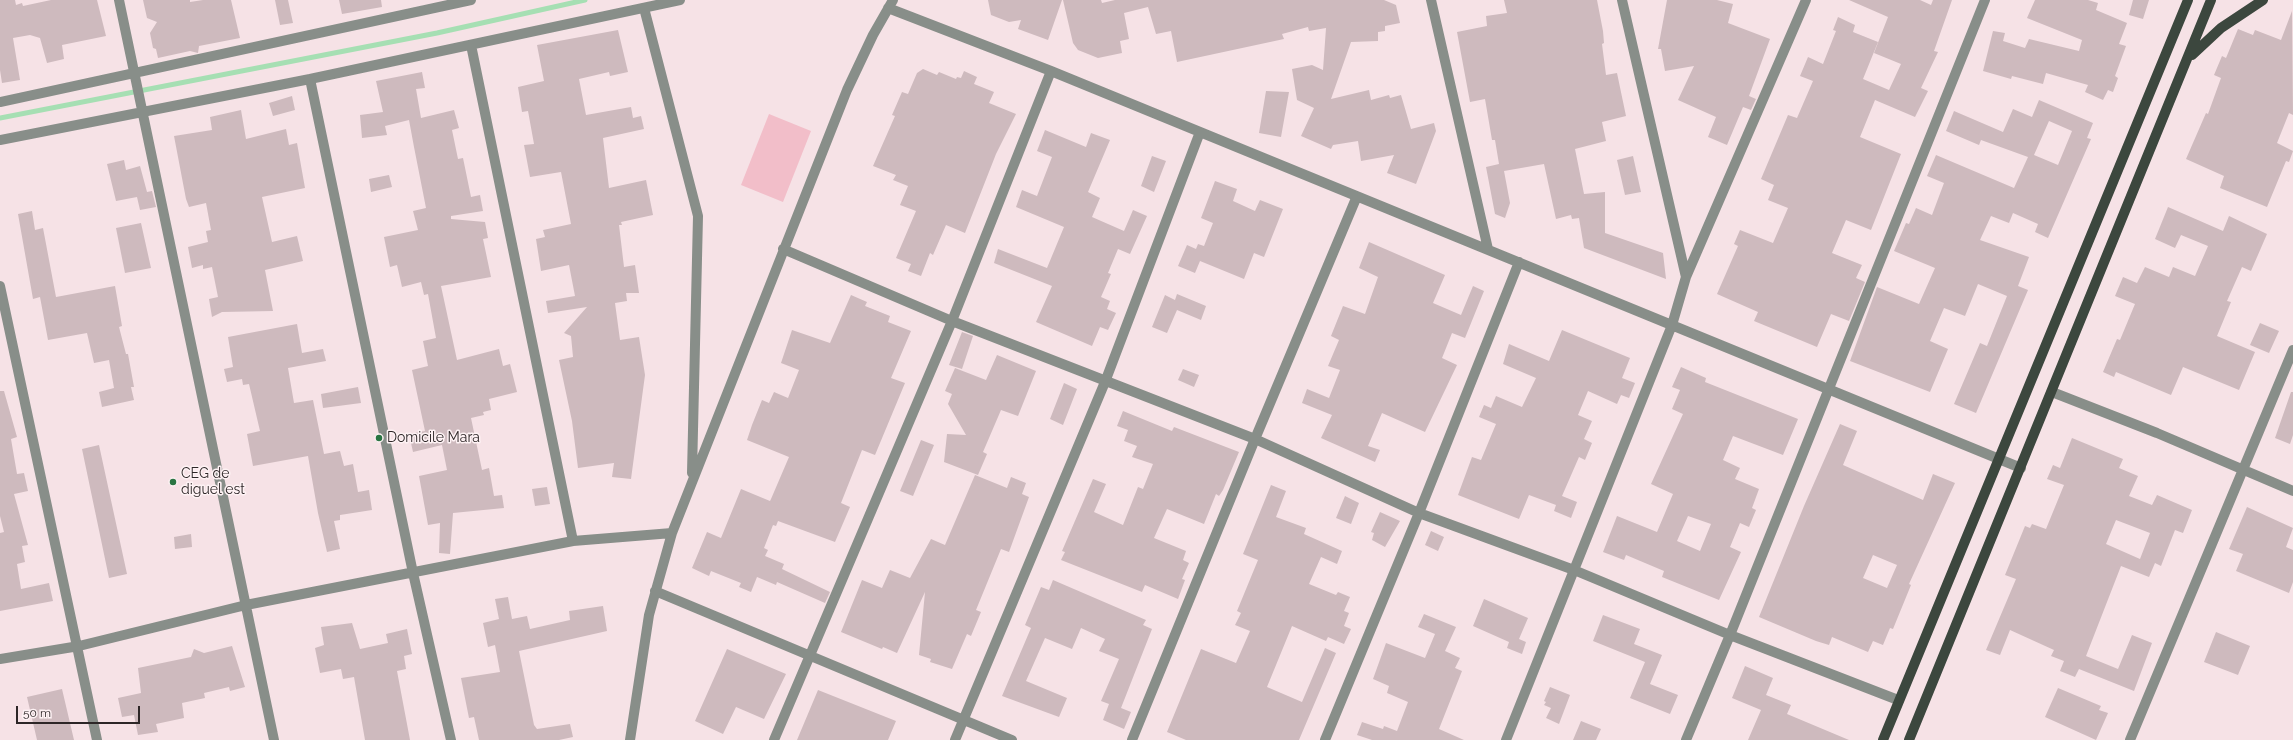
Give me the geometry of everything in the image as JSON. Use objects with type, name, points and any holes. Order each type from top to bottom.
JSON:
[{"type":"main road","points":[[1883,740],[1898,700],[2188,0]]},
{"type":"main road","points":[[1909,740],[2211,0]]},
{"type":"main road","points":[[2188,59],[2221,28],[2263,0]]},
{"type":"street","points":[[119,0],[141,102],[141,113],[274,740]]},
{"type":"street","points":[[0,102],[471,0]]},
{"type":"street","points":[[0,140],[310,79],[680,0]]},
{"type":"street","points":[[1431,0],[1488,249]]},
{"type":"street","points":[[1622,0],[1686,277]]},
{"type":"street","points":[[1506,740],[1672,325],[1686,277],[1806,0]]},
{"type":"street","points":[[1686,740],[1730,635],[1827,388],[1985,0]]},
{"type":"street","points":[[630,740],[645,640],[655,591],[672,533],[859,62],[890,4],[2021,468]]},
{"type":"street","points":[[644,8],[698,216],[692,481]]},
{"type":"street","points":[[471,45],[573,541]]},
{"type":"street","points":[[774,740],[952,321],[1051,71]]},
{"type":"street","points":[[310,79],[413,573],[451,740]]},
{"type":"street","points":[[955,740],[1105,382],[1200,132]]},
{"type":"street","points":[[1132,740],[1255,439],[1357,196]]},
{"type":"street","points":[[784,250],[952,321],[1105,382],[1255,439],[1419,513],[1574,570],[1730,635],[1898,700]]},
{"type":"street","points":[[1325,740],[1419,513],[1518,262]]},
{"type":"street","points":[[0,286],[79,646],[97,740]]},
{"type":"street","points":[[2130,740],[2293,350]]},
{"type":"street","points":[[2052,392],[2157,433],[2293,491]]},
{"type":"street","points":[[0,659],[79,646],[246,605],[573,541],[672,533]]},
{"type":"street","points":[[655,591],[1012,740]]},
{"type":"shaded area","points":[[769,114],[811,131],[783,202],[741,185]]},
{"type":"building","points":[[0,0],[15,0],[16,5],[22,3],[23,6],[51,0],[97,0],[106,36],[62,45],[64,59],[47,63],[40,38],[30,35],[13,38],[20,80],[2,83],[0,70]]},
{"type":"building","points":[[143,0],[190,0],[190,2],[203,0],[231,0],[240,38],[199,46],[198,53],[190,51],[158,58],[156,49],[153,48],[150,33],[157,22],[147,18]]},
{"type":"building","points":[[275,0],[288,0],[293,23],[280,25]]},
{"type":"building","points":[[339,0],[381,0],[382,7],[342,14]]},
{"type":"building","points":[[988,0],[1062,0],[1048,40],[1018,29],[1021,20],[1009,22],[991,15]]},
{"type":"building","points":[[1063,0],[1101,0],[1102,3],[1115,0],[1384,0],[1396,5],[1400,23],[1385,26],[1385,31],[1378,32],[1378,41],[1351,42],[1331,99],[1369,90],[1371,100],[1389,95],[1390,98],[1401,95],[1411,129],[1434,123],[1436,131],[1416,184],[1387,173],[1394,155],[1361,161],[1358,141],[1333,145],[1331,149],[1301,136],[1314,108],[1297,100],[1292,69],[1312,65],[1323,70],[1326,28],[1309,31],[1308,27],[1282,34],[1284,39],[1177,62],[1171,31],[1156,34],[1148,7],[1124,13],[1129,39],[1120,41],[1122,53],[1098,58],[1078,50],[1073,43]]},
{"type":"building","points":[[1504,0],[1597,0],[1603,31],[1604,43],[1602,44],[1606,75],[1617,73],[1626,116],[1602,122],[1606,141],[1575,149],[1584,194],[1605,192],[1605,233],[1663,253],[1666,279],[1584,248],[1579,218],[1572,219],[1571,215],[1556,219],[1544,164],[1504,171],[1510,203],[1505,218],[1495,214],[1486,167],[1499,164],[1495,140],[1492,140],[1485,99],[1470,102],[1457,32],[1487,26],[1486,16],[1507,13]]},
{"type":"building","points":[[1667,0],[1717,0],[1733,4],[1728,23],[1770,39],[1749,96],[1756,99],[1751,110],[1743,107],[1727,145],[1708,137],[1716,117],[1678,100],[1694,66],[1665,71],[1661,49],[1658,49]]},
{"type":"building","points":[[1849,0],[1920,0],[1931,5],[1933,0],[1952,0],[1934,51],[1938,52],[1921,88],[1928,91],[1915,117],[1875,100],[1860,137],[1901,154],[1871,230],[1846,220],[1832,253],[1862,265],[1856,278],[1865,282],[1849,321],[1831,314],[1817,347],[1754,321],[1758,312],[1717,294],[1738,246],[1734,244],[1740,230],[1773,243],[1788,208],[1768,200],[1774,185],[1761,179],[1788,115],[1797,118],[1813,81],[1800,76],[1808,57],[1823,64],[1836,31],[1833,30],[1838,17],[1855,25],[1853,32],[1878,42],[1863,79],[1889,90],[1901,64],[1874,53],[1888,17]]},
{"type":"building","points":[[2035,0],[2088,0],[2098,3],[2096,10],[2127,23],[2119,44],[2126,46],[2115,76],[2118,78],[2113,92],[2108,90],[2103,100],[2085,92],[2088,85],[2046,73],[2043,84],[2012,76],[2011,79],[1983,71],[1993,31],[2005,33],[2003,41],[2025,48],[2029,39],[2079,51],[2082,40],[2027,18]]},
{"type":"building","points":[[2133,0],[2149,0],[2143,19],[2129,15]]},
{"type":"building","points":[[2292,11],[2293,115],[2289,113],[2277,143],[2293,151],[2289,162],[2286,161],[2267,207],[2220,188],[2224,176],[2186,159],[2206,113],[2208,114],[2221,78],[2214,75],[2222,56],[2226,58],[2238,29],[2253,35],[2255,30],[2281,40]]},
{"type":"building","points":[[618,30],[628,72],[610,76],[609,72],[579,79],[586,115],[631,107],[633,118],[641,116],[644,129],[603,138],[609,188],[646,180],[653,215],[621,222],[622,225],[619,225],[624,267],[635,265],[639,293],[626,293],[627,301],[615,303],[620,340],[639,337],[645,375],[631,479],[612,477],[614,463],[578,468],[572,421],[559,360],[573,357],[571,336],[564,333],[587,307],[548,313],[546,301],[575,296],[569,265],[541,271],[536,239],[545,237],[543,230],[571,224],[561,172],[530,177],[524,145],[534,144],[528,111],[522,112],[518,87],[544,81],[537,45]]},
{"type":"building","points":[[923,69],[937,75],[939,72],[956,79],[957,77],[961,78],[964,71],[977,77],[974,84],[994,92],[989,103],[1016,114],[996,154],[965,233],[946,225],[933,255],[930,253],[921,276],[908,271],[911,264],[896,258],[916,211],[900,205],[908,186],[893,180],[896,175],[873,166],[895,116],[892,115],[902,92],[908,94],[917,73]]},
{"type":"building","points":[[422,72],[425,88],[416,89],[421,118],[454,110],[459,128],[452,130],[458,159],[463,158],[471,197],[480,195],[483,211],[451,216],[451,219],[485,222],[488,238],[483,239],[491,277],[441,286],[457,360],[499,349],[503,366],[510,364],[517,392],[489,399],[491,410],[483,412],[484,415],[471,418],[482,470],[489,468],[494,496],[502,495],[504,508],[453,513],[450,554],[439,553],[440,523],[428,525],[419,476],[447,470],[442,445],[413,452],[409,434],[425,431],[412,370],[428,366],[423,341],[436,338],[428,294],[424,295],[421,282],[402,287],[397,265],[390,267],[384,237],[418,230],[413,211],[426,208],[409,120],[385,126],[387,135],[362,138],[360,115],[383,112],[376,81]]},
{"type":"building","points":[[1266,91],[1289,92],[1281,137],[1259,133]]},
{"type":"building","points":[[292,96],[295,110],[273,116],[269,103]]},
{"type":"building","points":[[2039,100],[2093,123],[2087,138],[2091,139],[2048,238],[2035,232],[2038,224],[2013,213],[2009,223],[1991,216],[1980,240],[2029,257],[2018,286],[2028,290],[1976,413],[1954,404],[1980,343],[1987,346],[2007,296],[1978,284],[1965,316],[1944,308],[1930,341],[1948,349],[1930,392],[1850,361],[1877,287],[1919,304],[1935,268],[1894,251],[1906,223],[1909,224],[1916,208],[1932,215],[1944,183],[1927,176],[1936,155],[2014,188],[2028,157],[1981,140],[1979,145],[1946,131],[1954,111],[2003,132],[2013,109],[2032,117]],"holes":[[[2049,121],[2072,131],[2058,165],[2034,155]]]},
{"type":"building","points":[[241,110],[246,139],[286,129],[289,145],[297,143],[305,188],[262,197],[272,242],[297,236],[303,261],[265,270],[273,311],[222,312],[212,317],[209,299],[218,297],[212,267],[203,269],[203,265],[192,268],[188,247],[208,242],[206,231],[211,230],[206,203],[189,207],[186,199],[174,136],[212,130],[210,117]]},
{"type":"building","points":[[1045,130],[1086,147],[1091,133],[1110,140],[1088,192],[1100,198],[1092,217],[1124,231],[1133,210],[1147,216],[1130,254],[1118,249],[1108,273],[1111,274],[1101,297],[1110,301],[1107,309],[1116,313],[1108,330],[1100,327],[1092,346],[1036,322],[1052,286],[994,263],[998,249],[1047,268],[1064,227],[1016,207],[1022,190],[1037,196],[1052,157],[1037,151]]},
{"type":"building","points":[[1152,156],[1166,161],[1154,192],[1141,186]]},
{"type":"building","points":[[1633,156],[1641,192],[1625,195],[1617,160]]},
{"type":"building","points":[[124,160],[126,170],[140,166],[147,192],[152,191],[156,207],[140,210],[137,197],[116,201],[107,164]]},
{"type":"building","points":[[389,175],[392,187],[371,192],[369,179]]},
{"type":"building","points":[[1215,181],[1237,189],[1233,201],[1255,211],[1260,200],[1283,209],[1264,257],[1254,253],[1244,279],[1200,261],[1195,273],[1178,266],[1187,245],[1196,249],[1198,244],[1204,246],[1213,223],[1201,218]]},
{"type":"building","points":[[2168,207],[2223,231],[2229,216],[2267,234],[2251,271],[2242,267],[2227,301],[2231,302],[2217,336],[2255,352],[2239,390],[2183,367],[2171,395],[2116,372],[2114,377],[2103,372],[2117,339],[2120,340],[2135,304],[2115,296],[2123,277],[2137,283],[2145,267],[2169,277],[2173,267],[2195,276],[2208,246],[2181,235],[2175,248],[2155,239]]},
{"type":"building","points":[[32,211],[35,230],[43,228],[56,297],[115,286],[122,326],[119,327],[126,354],[128,354],[134,387],[131,387],[134,400],[102,407],[99,392],[114,388],[109,360],[94,363],[87,333],[48,340],[40,297],[33,299],[18,214]]},
{"type":"building","points":[[141,223],[151,268],[125,273],[116,228]]},
{"type":"building","points":[[1369,242],[1445,275],[1433,303],[1461,315],[1473,286],[1484,291],[1465,338],[1452,333],[1442,358],[1457,365],[1425,432],[1382,413],[1368,446],[1380,450],[1375,462],[1321,438],[1332,415],[1302,403],[1307,389],[1329,398],[1340,370],[1328,366],[1339,340],[1331,336],[1343,306],[1365,314],[1378,277],[1359,268]]},
{"type":"building","points":[[1177,294],[1206,306],[1201,320],[1177,310],[1167,333],[1152,327],[1165,295],[1175,300]]},
{"type":"building","points":[[851,295],[867,302],[865,306],[890,316],[888,322],[911,331],[891,378],[905,383],[875,455],[862,450],[841,503],[850,507],[835,542],[778,521],[776,526],[773,525],[764,548],[768,550],[765,556],[784,564],[782,569],[830,592],[825,603],[777,582],[776,585],[757,577],[751,592],[739,587],[741,583],[711,571],[709,576],[692,568],[707,532],[721,538],[741,489],[770,501],[789,457],[747,440],[752,425],[762,400],[769,403],[774,392],[788,398],[799,370],[781,363],[792,330],[830,343]]},
{"type":"building","points":[[2260,323],[2279,331],[2269,353],[2250,345]]},
{"type":"building","points":[[297,324],[302,353],[323,349],[326,361],[288,368],[294,403],[313,400],[324,454],[340,451],[344,466],[353,464],[358,492],[369,490],[372,510],[340,515],[340,520],[334,521],[340,549],[327,552],[318,513],[308,456],[253,466],[247,434],[260,431],[249,384],[243,385],[242,379],[227,382],[224,369],[233,367],[228,337]]},
{"type":"building","points":[[1562,330],[1630,358],[1622,378],[1635,383],[1629,398],[1621,395],[1617,404],[1588,391],[1578,415],[1592,421],[1584,439],[1592,443],[1585,460],[1579,457],[1562,496],[1577,502],[1571,518],[1554,511],[1556,505],[1529,495],[1519,519],[1458,495],[1472,457],[1481,460],[1496,424],[1479,417],[1484,405],[1491,408],[1496,396],[1522,407],[1536,378],[1503,364],[1509,344],[1549,361]]},
{"type":"building","points":[[962,332],[973,336],[962,369],[949,365]]},
{"type":"building","points":[[997,355],[1036,371],[1018,416],[1001,410],[983,452],[987,454],[978,475],[944,462],[947,434],[966,435],[948,404],[952,394],[945,391],[955,368],[986,380]]},
{"type":"building","points":[[1681,367],[1706,378],[1705,382],[1798,419],[1783,455],[1733,436],[1723,460],[1740,468],[1735,479],[1759,489],[1752,508],[1756,510],[1749,527],[1740,523],[1730,547],[1741,552],[1719,600],[1662,577],[1664,571],[1626,555],[1624,560],[1603,552],[1617,516],[1657,532],[1673,494],[1651,484],[1683,414],[1672,409],[1680,390],[1672,387]],"holes":[[[1688,516],[1711,524],[1700,551],[1677,541]]]},
{"type":"building","points":[[1183,369],[1199,375],[1194,387],[1178,380]]},
{"type":"building","points":[[1064,383],[1077,389],[1063,425],[1050,419]]},
{"type":"building","points":[[358,387],[361,403],[323,408],[321,394]]},
{"type":"building","points":[[0,391],[4,391],[17,437],[11,439],[17,474],[24,473],[28,491],[14,494],[28,545],[22,546],[25,562],[17,564],[21,589],[49,583],[53,601],[0,611],[0,533],[4,532],[0,516]]},
{"type":"building","points":[[2291,392],[2293,392],[2293,435],[2290,444],[2275,438]]},
{"type":"building","points":[[1123,411],[1172,431],[1174,427],[1239,452],[1223,490],[1219,496],[1216,494],[1204,524],[1167,509],[1154,538],[1186,551],[1183,560],[1189,563],[1182,579],[1185,580],[1178,599],[1145,585],[1142,592],[1061,560],[1065,552],[1062,551],[1093,479],[1106,484],[1094,512],[1123,525],[1138,487],[1143,489],[1153,464],[1132,457],[1137,446],[1124,441],[1128,430],[1117,426]]},
{"type":"building","points":[[1840,424],[1857,431],[1843,465],[1923,500],[1933,474],[1955,483],[1909,584],[1911,585],[1893,629],[1890,628],[1883,645],[1873,641],[1868,652],[1832,637],[1829,645],[1759,617],[1804,506]],"holes":[[[1873,555],[1897,565],[1887,588],[1863,578]]]},
{"type":"building","points":[[2072,438],[2123,459],[2119,468],[2138,476],[2129,496],[2152,505],[2157,495],[2192,510],[2183,533],[2175,530],[2161,566],[2155,563],[2149,577],[2121,566],[2086,656],[2118,669],[2132,635],[2152,643],[2134,691],[2079,669],[2075,677],[2060,671],[2064,661],[2051,656],[2054,650],[2010,630],[2000,655],[1986,650],[2016,579],[2005,575],[2025,526],[2030,528],[2032,524],[2046,529],[2064,485],[2047,479],[2053,465],[2060,468]],"holes":[[[2116,520],[2150,533],[2140,559],[2106,544]]]},
{"type":"building","points":[[921,440],[934,445],[913,496],[900,491]]},
{"type":"building","points":[[99,445],[127,574],[109,578],[82,449]]},
{"type":"building","points":[[975,475],[1007,488],[1011,477],[1026,483],[1022,494],[1029,497],[1009,552],[1001,549],[976,610],[981,612],[971,636],[967,634],[952,669],[930,662],[931,659],[919,655],[925,592],[897,653],[883,647],[882,649],[841,632],[862,580],[882,588],[890,570],[910,578],[931,539],[945,545]]},
{"type":"building","points":[[1271,485],[1286,491],[1276,517],[1306,528],[1304,534],[1342,551],[1337,564],[1321,557],[1309,584],[1336,595],[1338,592],[1350,597],[1344,611],[1349,613],[1344,626],[1351,629],[1344,644],[1328,637],[1326,641],[1292,626],[1267,687],[1302,702],[1325,648],[1336,653],[1299,740],[1186,740],[1167,732],[1201,649],[1236,663],[1250,631],[1235,625],[1241,613],[1237,611],[1258,560],[1243,554]]},
{"type":"building","points":[[547,487],[550,504],[535,506],[532,489]]},
{"type":"building","points":[[1345,496],[1359,503],[1351,524],[1336,518]]},
{"type":"building","points":[[2247,507],[2293,528],[2286,547],[2293,550],[2293,582],[2289,593],[2236,571],[2243,554],[2229,549]]},
{"type":"building","points":[[1380,512],[1400,521],[1385,547],[1372,540],[1374,533],[1371,532]]},
{"type":"building","points":[[1431,531],[1444,537],[1438,551],[1425,545]]},
{"type":"building","points":[[191,534],[192,547],[175,549],[174,537]]},
{"type":"building","points":[[1053,580],[1146,620],[1143,625],[1152,629],[1121,708],[1131,712],[1124,729],[1103,720],[1109,704],[1101,701],[1119,659],[1099,651],[1105,639],[1081,628],[1072,649],[1045,638],[1026,681],[1067,698],[1059,717],[1002,696],[1031,628],[1025,625],[1041,587],[1049,590]]},
{"type":"building","points":[[508,597],[512,619],[527,616],[530,629],[570,620],[569,611],[603,606],[607,631],[519,651],[534,725],[537,729],[570,724],[573,737],[559,740],[479,740],[474,717],[469,718],[461,678],[500,672],[495,645],[488,647],[483,623],[499,619],[495,599]]},
{"type":"building","points":[[1484,599],[1528,618],[1519,639],[1526,642],[1522,654],[1507,648],[1509,642],[1473,626]]},
{"type":"building","points":[[1424,614],[1456,627],[1445,651],[1460,658],[1455,668],[1462,671],[1439,729],[1464,740],[1372,740],[1357,735],[1362,722],[1383,729],[1384,726],[1397,731],[1408,702],[1387,693],[1389,686],[1373,679],[1386,643],[1425,658],[1435,634],[1418,627]]},
{"type":"building","points":[[1603,615],[1640,629],[1634,644],[1662,655],[1650,684],[1678,695],[1670,714],[1630,698],[1645,662],[1593,641]]},
{"type":"building","points":[[352,623],[360,649],[388,643],[386,634],[407,629],[412,654],[404,656],[406,669],[397,671],[410,740],[365,740],[354,677],[343,679],[341,669],[320,673],[315,648],[324,645],[321,627]]},
{"type":"building","points":[[2216,632],[2250,646],[2238,675],[2204,662]]},
{"type":"building","points":[[232,646],[245,687],[230,691],[229,687],[204,693],[205,698],[182,703],[184,718],[156,724],[158,732],[138,735],[134,715],[122,717],[118,698],[141,693],[138,668],[191,657],[194,649],[204,653]]},
{"type":"building","points":[[727,649],[786,674],[764,719],[736,707],[723,734],[695,721]]},
{"type":"building","points":[[1745,666],[1773,678],[1766,695],[1791,705],[1787,714],[1849,740],[1748,740],[1761,710],[1732,698]]},
{"type":"building","points":[[1550,687],[1570,695],[1559,724],[1546,718],[1551,708],[1544,705],[1546,702],[1544,701]]},
{"type":"building","points":[[2058,688],[2101,706],[2099,710],[2108,713],[2096,740],[2045,717]]},
{"type":"building","points":[[62,689],[74,740],[37,740],[27,697]]},
{"type":"building","points":[[818,690],[896,721],[888,740],[797,740]]},
{"type":"building","points":[[1581,721],[1601,729],[1596,740],[1573,740]]},
{"type":"waterway","points":[[0,118],[437,33],[585,0]]},
{"type":"place","name":"Domicile Mara","points":[[379,438]]},
{"type":"place","name":"CEG de diguel est","points":[[173,482]]}]
